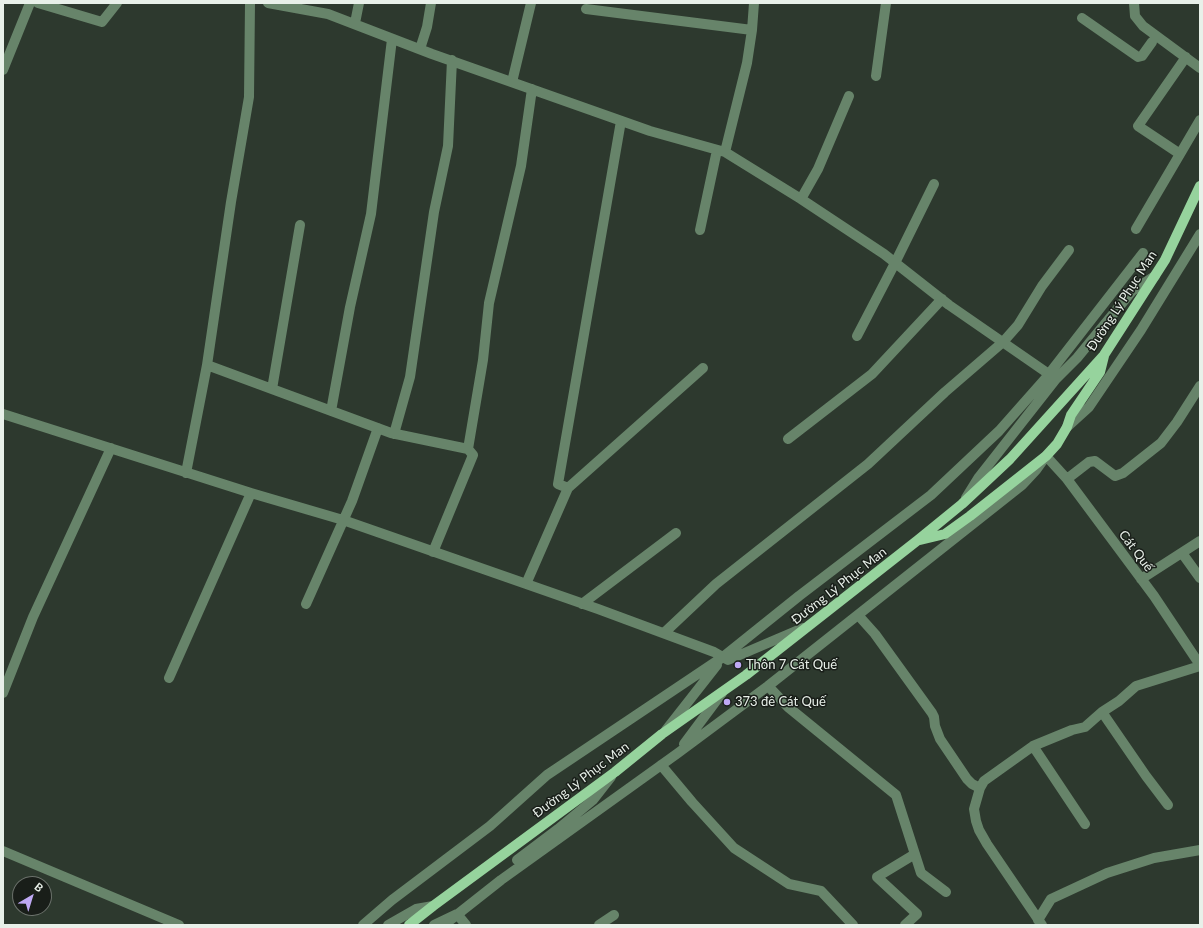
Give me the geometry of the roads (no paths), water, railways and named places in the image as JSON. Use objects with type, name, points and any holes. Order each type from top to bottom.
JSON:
[{"type":"main road","name":"Đường Lý Phục Man","points":[[410,925],[433,906],[615,772],[662,734],[722,693],[962,504],[1010,459],[1104,355],[1155,276],[1179,232],[1200,186]]},
{"type":"main road","points":[[918,540],[945,534],[1046,456],[1057,444],[1067,427],[1071,415],[1100,372],[1104,355]]},
{"type":"street","points":[[3,70],[30,3]]},
{"type":"street","points":[[38,3],[102,22],[117,3]]},
{"type":"street","points":[[186,473],[207,365],[231,202],[249,97],[250,3]]},
{"type":"street","points":[[268,3],[328,14],[420,49],[621,121],[650,131],[721,151],[801,198],[895,263],[942,299],[1052,376]]},
{"type":"street","points":[[355,23],[360,3]]},
{"type":"street","points":[[420,49],[427,28],[430,3]]},
{"type":"street","points":[[512,82],[532,3]]},
{"type":"street","points":[[700,230],[721,151],[747,64],[754,3]]},
{"type":"street","points":[[876,76],[886,3]]},
{"type":"street","points":[[1134,3],[1135,16],[1154,39],[1186,57],[1200,68]]},
{"type":"street","points":[[586,8],[752,30]]},
{"type":"street","points":[[1082,18],[1138,56],[1142,56],[1154,39]]},
{"type":"street","points":[[331,411],[350,307],[371,214],[392,38]]},
{"type":"street","points":[[1180,154],[1138,126],[1186,57]]},
{"type":"street","points":[[394,434],[410,377],[434,212],[448,146],[452,60]]},
{"type":"street","points":[[432,552],[472,455],[468,449],[483,360],[489,303],[521,166],[532,89]]},
{"type":"street","points":[[801,198],[818,169],[849,96]]},
{"type":"street","points":[[1136,229],[1200,120]]},
{"type":"street","points":[[568,488],[558,484],[621,121]]},
{"type":"street","points":[[857,336],[934,184]]},
{"type":"street","points":[[272,389],[300,226]]},
{"type":"street","points":[[1067,427],[1089,407],[1141,330],[1200,234]]},
{"type":"street","points":[[664,633],[716,584],[868,464],[945,392],[1003,342],[1018,325],[1042,286],[1069,250]]},
{"type":"street","points":[[962,504],[979,477],[1143,253]]},
{"type":"street","points":[[363,925],[392,900],[490,826],[547,775],[723,657],[799,596],[931,495],[999,431],[1052,376],[1077,358],[1132,291],[1155,276]]},
{"type":"street","points":[[788,439],[872,374],[942,299]]},
{"type":"street","points":[[207,365],[394,434],[468,449]]},
{"type":"street","points":[[526,584],[568,488],[703,368]]},
{"type":"street","points":[[1067,479],[1089,462],[1095,461],[1115,476],[1123,473],[1161,443],[1177,422],[1200,386]]},
{"type":"street","points":[[3,414],[186,473],[343,520],[664,633],[714,652],[728,660],[810,625]]},
{"type":"street","points":[[306,604],[343,520],[378,428]]},
{"type":"street","points":[[3,693],[33,617],[111,448]]},
{"type":"street","points":[[444,925],[469,905],[768,686],[1022,485],[1036,470],[1046,456]]},
{"type":"street","name":"Cát Quế","points":[[1046,456],[1067,479],[1154,596],[1200,665]]},
{"type":"street","points":[[169,678],[251,493]]},
{"type":"street","points":[[582,604],[676,533]]},
{"type":"street","points":[[1141,579],[1200,541]]},
{"type":"street","points":[[1182,553],[1200,578]]},
{"type":"street","points":[[858,615],[875,634],[932,713],[940,740],[967,779],[972,784],[980,788]]},
{"type":"street","points":[[662,734],[723,657]]},
{"type":"street","points":[[1040,923],[979,830],[974,809],[980,788],[984,781],[1033,746],[1072,730],[1085,727],[1136,686],[1200,665]]},
{"type":"street","points":[[768,686],[788,707],[896,796],[921,872],[946,892]]},
{"type":"street","points":[[678,753],[722,693]]},
{"type":"street","points":[[1102,712],[1168,805]]},
{"type":"street","points":[[1033,746],[1085,824]]},
{"type":"street","points":[[661,765],[734,848],[789,884],[821,891],[853,925]]},
{"type":"street","points":[[469,905],[509,866],[593,800],[615,772]]},
{"type":"street","points":[[1040,923],[1051,899],[1087,881],[1154,858],[1200,850]]},
{"type":"street","points":[[3,851],[179,925]]},
{"type":"street","points":[[905,925],[917,914],[877,877],[915,854]]},
{"type":"street","points":[[388,925],[416,909],[433,906]]},
{"type":"street","points":[[434,925],[457,914]]},
{"type":"street","points":[[457,914],[466,925]]},
{"type":"street","points":[[599,925],[614,915]]},
{"type":"place","name":"Thôn 7 Cát Quế","points":[[738,665]]},
{"type":"place","name":"373 đê Cát Quế","points":[[727,702]]}]
